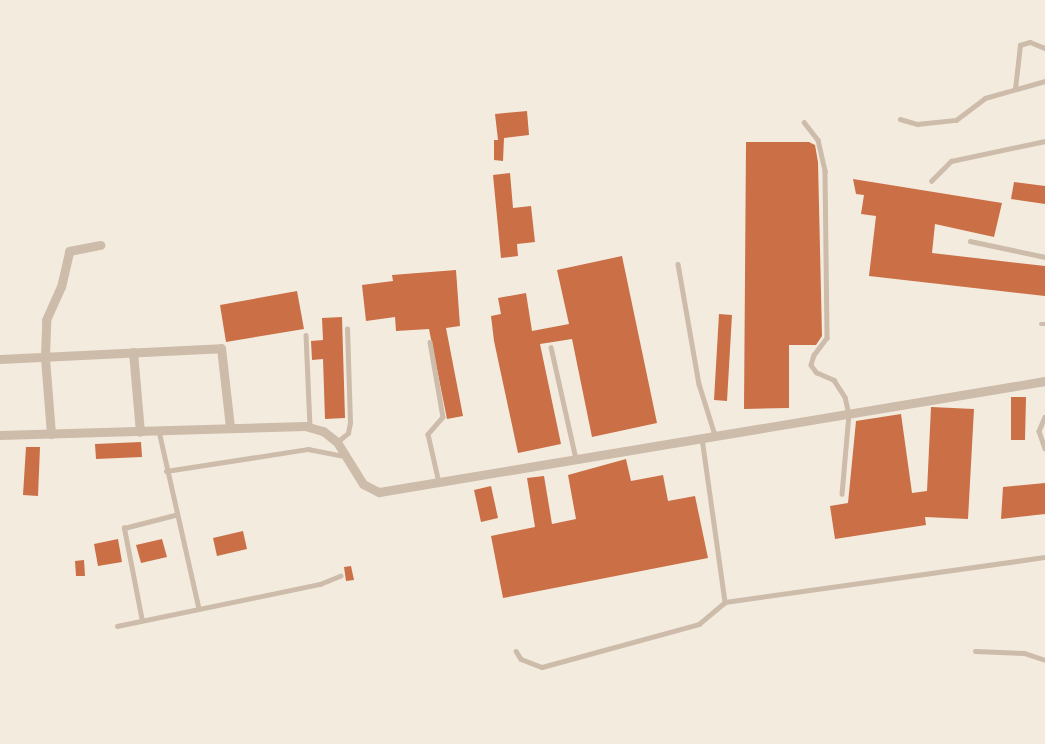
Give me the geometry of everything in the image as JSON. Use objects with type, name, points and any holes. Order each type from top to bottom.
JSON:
[{"type":"street","points":[[51,434],[45,357],[46,320],[61,287],[67,256],[74,247],[100,245]]},
{"type":"street","points":[[0,359],[221,348],[230,427]]},
{"type":"street","points":[[132,352],[140,432]]},
{"type":"street","points":[[0,435],[140,432],[230,427],[310,427],[337,442],[363,484],[372,490],[439,483],[1045,381]]},
{"type":"lane","points":[[1015,89],[1020,45],[1030,42],[1045,48]]},
{"type":"lane","points":[[900,119],[917,124],[956,120],[985,98],[1045,81]]},
{"type":"lane","points":[[804,122],[818,140],[825,171],[827,338],[814,355],[812,365],[816,372],[840,386],[849,414],[842,494]]},
{"type":"lane","points":[[931,181],[951,160],[1045,141]]},
{"type":"lane","points":[[970,241],[1045,257]]},
{"type":"lane","points":[[678,264],[699,384],[715,435]]},
{"type":"lane","points":[[337,442],[348,433],[350,423],[347,329]]},
{"type":"lane","points":[[306,335],[310,427]]},
{"type":"lane","points":[[430,342],[443,417],[428,434],[439,483]]},
{"type":"lane","points":[[551,347],[576,459]]},
{"type":"lane","points":[[1045,417],[1039,431],[1045,448]]},
{"type":"lane","points":[[159,431],[175,515],[199,609]]},
{"type":"lane","points":[[702,437],[724,602]]},
{"type":"lane","points":[[166,471],[308,449],[347,456]]},
{"type":"lane","points":[[142,621],[124,528],[175,515]]},
{"type":"lane","points":[[516,651],[521,658],[542,667],[699,624],[724,602],[1045,557]]},
{"type":"lane","points":[[117,626],[320,584],[340,576]]},
{"type":"lane","points":[[975,651],[1024,653],[1045,660]]},
{"type":"building","points":[[527,111],[529,135],[504,138],[503,161],[494,160],[494,140],[498,140],[495,114]]},
{"type":"building","points":[[746,142],[809,142],[815,145],[818,162],[822,336],[816,345],[789,345],[789,408],[744,409]]},
{"type":"building","points":[[510,173],[513,208],[531,206],[535,242],[517,244],[518,256],[501,258],[493,175]]},
{"type":"building","points":[[853,179],[1002,203],[994,237],[935,224],[932,253],[1045,266],[1045,296],[869,276],[876,216],[861,214],[864,195],[856,194]]},
{"type":"building","points":[[1014,182],[1045,186],[1045,204],[1011,199]]},
{"type":"building","points":[[622,256],[657,423],[592,437],[572,339],[540,344],[561,444],[518,453],[494,341],[491,316],[501,314],[498,298],[526,293],[532,331],[569,324],[557,270]]},
{"type":"building","points":[[456,270],[460,326],[446,328],[463,416],[447,419],[429,329],[396,331],[395,317],[366,321],[362,285],[393,281],[392,275]]},
{"type":"building","points":[[297,291],[304,329],[226,342],[220,305]]},
{"type":"building","points":[[719,314],[732,315],[727,401],[714,400]]},
{"type":"building","points":[[342,317],[345,418],[325,419],[323,359],[312,360],[311,341],[323,340],[322,318]]},
{"type":"building","points":[[1011,397],[1026,397],[1025,440],[1011,440]]},
{"type":"building","points":[[931,407],[974,409],[968,519],[925,517],[926,525],[835,539],[830,506],[848,503],[856,421],[901,414],[912,493],[927,491]]},
{"type":"building","points":[[141,442],[142,457],[96,459],[95,444]]},
{"type":"building","points":[[26,447],[40,447],[38,496],[23,495]]},
{"type":"building","points":[[626,459],[631,481],[663,475],[668,501],[695,496],[708,558],[503,598],[491,536],[535,527],[527,478],[544,476],[552,524],[576,519],[568,475]]},
{"type":"building","points":[[1045,483],[1045,514],[1001,519],[1003,487]]},
{"type":"building","points":[[491,486],[498,518],[481,522],[474,490]]},
{"type":"building","points":[[243,531],[247,549],[217,556],[213,538]]},
{"type":"building","points":[[118,539],[122,562],[98,566],[94,544]]},
{"type":"building","points":[[162,539],[167,557],[141,563],[136,545]]},
{"type":"building","points":[[84,560],[85,576],[76,576],[75,561]]},
{"type":"building","points":[[351,566],[354,580],[346,581],[344,567]]}]
